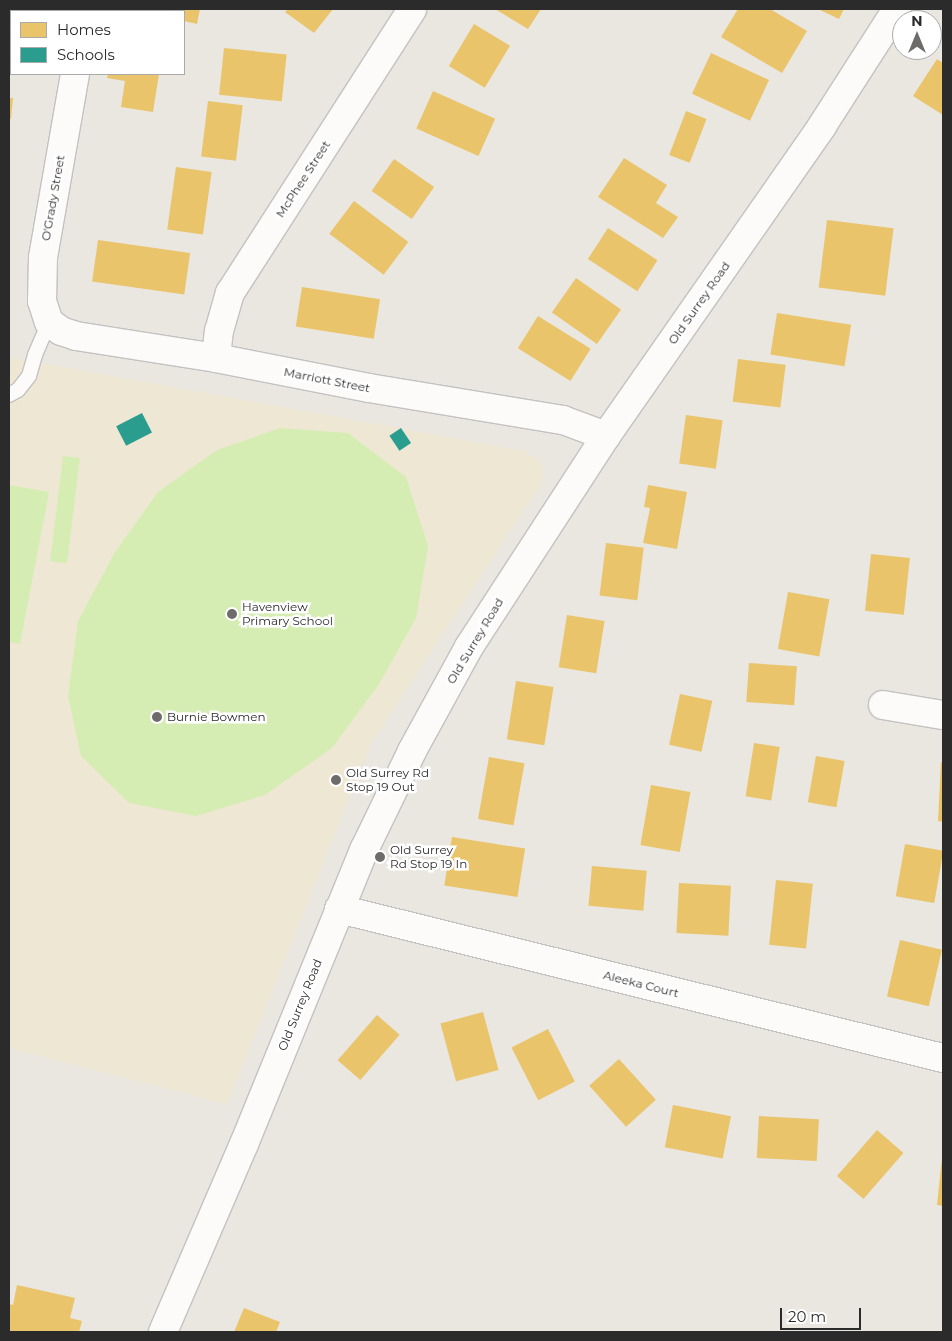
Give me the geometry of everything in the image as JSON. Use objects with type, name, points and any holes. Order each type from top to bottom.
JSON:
[{"type":"street","name":"McPhee Street","points":[[216,358],[219,331],[230,293],[412,9]]},
{"type":"street","name":"Old Surrey Road","points":[[163,1332],[244,1144],[364,850],[412,751],[469,647],[606,436],[822,126],[897,9]]},
{"type":"street","name":"O'Grady Street","points":[[49,322],[42,301],[43,257],[75,75]]},
{"type":"street","name":"Marriott Street","points":[[49,322],[61,331],[76,336],[216,358],[368,388],[563,420],[606,436]]},
{"type":"street","points":[[884,705],[943,715]]},
{"type":"street","name":"Aleeka Court","points":[[339,909],[943,1058]]},
{"type":"lane","points":[[9,395],[18,390],[29,376],[35,355],[49,322]]},
{"type":"shaded area","name":"Havenview Primary School","points":[[9,357],[523,451],[541,461],[543,472],[541,484],[370,745],[227,1104],[9,1048]]},
{"type":"green space","points":[[280,428],[348,433],[406,477],[428,546],[416,618],[379,684],[332,748],[265,795],[196,816],[129,803],[81,756],[68,696],[78,621],[115,552],[158,492],[217,450]]},
{"type":"green space","points":[[63,456],[80,458],[67,563],[50,561]]},
{"type":"green space","points":[[9,485],[49,492],[20,644],[9,642]]},
{"type":"building: Homes","points":[[200,9],[197,24],[185,21],[185,10],[152,10]]},
{"type":"building: Homes","points":[[288,9],[333,9],[314,33],[285,12]]},
{"type":"building: Homes","points":[[495,9],[541,9],[528,29]]},
{"type":"building: Homes","points":[[738,9],[770,9],[807,31],[782,73],[721,37]]},
{"type":"building: Homes","points":[[818,9],[844,9],[839,19]]},
{"type":"building: Homes","points":[[9,13],[10,13],[10,73]]},
{"type":"building: Homes","points":[[474,24],[510,46],[485,88],[449,66]]},
{"type":"building: Homes","points":[[224,48],[287,55],[282,101],[219,95]]},
{"type":"building: Homes","points":[[711,53],[769,80],[750,121],[692,94]]},
{"type":"building: Homes","points":[[936,60],[943,63],[943,115],[913,96]]},
{"type":"building: Homes","points":[[108,75],[159,75],[153,112],[121,107],[125,81],[107,78]]},
{"type":"building: Homes","points":[[433,91],[495,119],[478,156],[416,128]]},
{"type":"building: Homes","points":[[9,98],[13,98],[11,119],[9,119]]},
{"type":"building: Homes","points":[[208,101],[243,105],[236,161],[201,157]]},
{"type":"building: Homes","points":[[686,111],[707,119],[690,163],[669,155]]},
{"type":"building: Homes","points":[[624,158],[667,185],[656,203],[678,217],[663,238],[598,197]]},
{"type":"building: Homes","points":[[394,159],[434,187],[412,219],[372,191]]},
{"type":"building: Homes","points":[[176,167],[212,172],[203,234],[167,229]]},
{"type":"building: Homes","points":[[354,201],[408,242],[384,275],[329,234]]},
{"type":"building: Homes","points":[[827,220],[894,228],[885,296],[819,287]]},
{"type":"building: Homes","points":[[608,228],[657,260],[637,291],[588,259]]},
{"type":"building: Homes","points":[[98,240],[190,253],[184,295],[92,282]]},
{"type":"building: Homes","points":[[576,278],[621,310],[597,344],[552,312]]},
{"type":"building: Homes","points":[[302,287],[380,299],[374,339],[296,327]]},
{"type":"building: Homes","points":[[777,313],[851,325],[845,366],[770,354]]},
{"type":"building: Homes","points":[[538,316],[591,349],[570,381],[518,348]]},
{"type":"building: Homes","points":[[738,359],[786,365],[780,408],[733,402]]},
{"type":"building: Homes","points":[[686,415],[723,420],[716,469],[679,464]]},
{"type":"building: Homes","points":[[648,485],[687,492],[677,549],[643,543],[650,508],[644,507]]},
{"type":"building: Homes","points":[[606,543],[644,548],[637,600],[600,596]]},
{"type":"building: Homes","points":[[871,554],[910,558],[904,615],[865,611]]},
{"type":"building: Homes","points":[[788,592],[829,599],[819,656],[778,649]]},
{"type":"building: Homes","points":[[567,615],[605,621],[596,673],[559,667]]},
{"type":"building: Homes","points":[[749,663],[797,666],[794,705],[746,702]]},
{"type":"building: Homes","points":[[516,681],[554,687],[544,745],[507,739]]},
{"type":"building: Homes","points":[[680,694],[712,701],[701,752],[669,745]]},
{"type":"building: Homes","points":[[754,743],[780,747],[771,800],[746,796]]},
{"type":"building: Homes","points":[[816,756],[845,761],[836,807],[808,802]]},
{"type":"building: Homes","points":[[489,757],[524,763],[514,825],[478,819]]},
{"type":"building: Homes","points":[[941,762],[943,762],[943,822],[938,821]]},
{"type":"building: Homes","points":[[651,785],[690,792],[680,852],[640,845]]},
{"type":"building: Homes","points":[[452,837],[525,849],[517,897],[444,885]]},
{"type":"building: Homes","points":[[905,844],[943,851],[934,903],[896,896]]},
{"type":"building: Homes","points":[[592,866],[647,871],[643,911],[589,906]]},
{"type":"building: Homes","points":[[776,880],[813,884],[806,949],[769,945]]},
{"type":"building: Homes","points":[[679,883],[731,886],[728,936],[676,933]]},
{"type":"building: Homes","points":[[900,940],[942,950],[929,1006],[887,997]]},
{"type":"building: Homes","points":[[483,1012],[499,1070],[456,1081],[440,1023]]},
{"type":"building: Homes","points":[[377,1015],[400,1035],[360,1080],[338,1060]]},
{"type":"building: Homes","points":[[548,1029],[575,1082],[538,1100],[511,1048]]},
{"type":"building: Homes","points":[[619,1059],[656,1100],[626,1127],[589,1086]]},
{"type":"building: Homes","points":[[673,1105],[731,1116],[723,1158],[665,1147]]},
{"type":"building: Homes","points":[[759,1116],[819,1119],[817,1161],[757,1158]]},
{"type":"building: Homes","points":[[877,1130],[903,1153],[863,1199],[837,1176]]},
{"type":"building: Homes","points":[[943,1158],[943,1206],[937,1205]]},
{"type":"building: Homes","points":[[17,1285],[75,1298],[70,1318],[82,1321],[79,1332],[9,1331],[9,1304],[13,1305]]},
{"type":"building: Homes","points":[[244,1308],[280,1322],[276,1332],[234,1332]]},
{"type":"building: Schools","points":[[142,413],[152,433],[126,446],[116,426]]},
{"type":"building: Schools","points":[[401,428],[411,443],[399,451],[389,436]]},
{"type":"place","name":"Havenview Primary School","points":[[232,614]]},
{"type":"place","name":"Burnie Bowmen","points":[[157,717]]},
{"type":"place","name":"Old Surrey Rd Stop 19 Out","points":[[336,780]]},
{"type":"place","name":"Old Surrey Rd Stop 19 In","points":[[380,857]]}]
